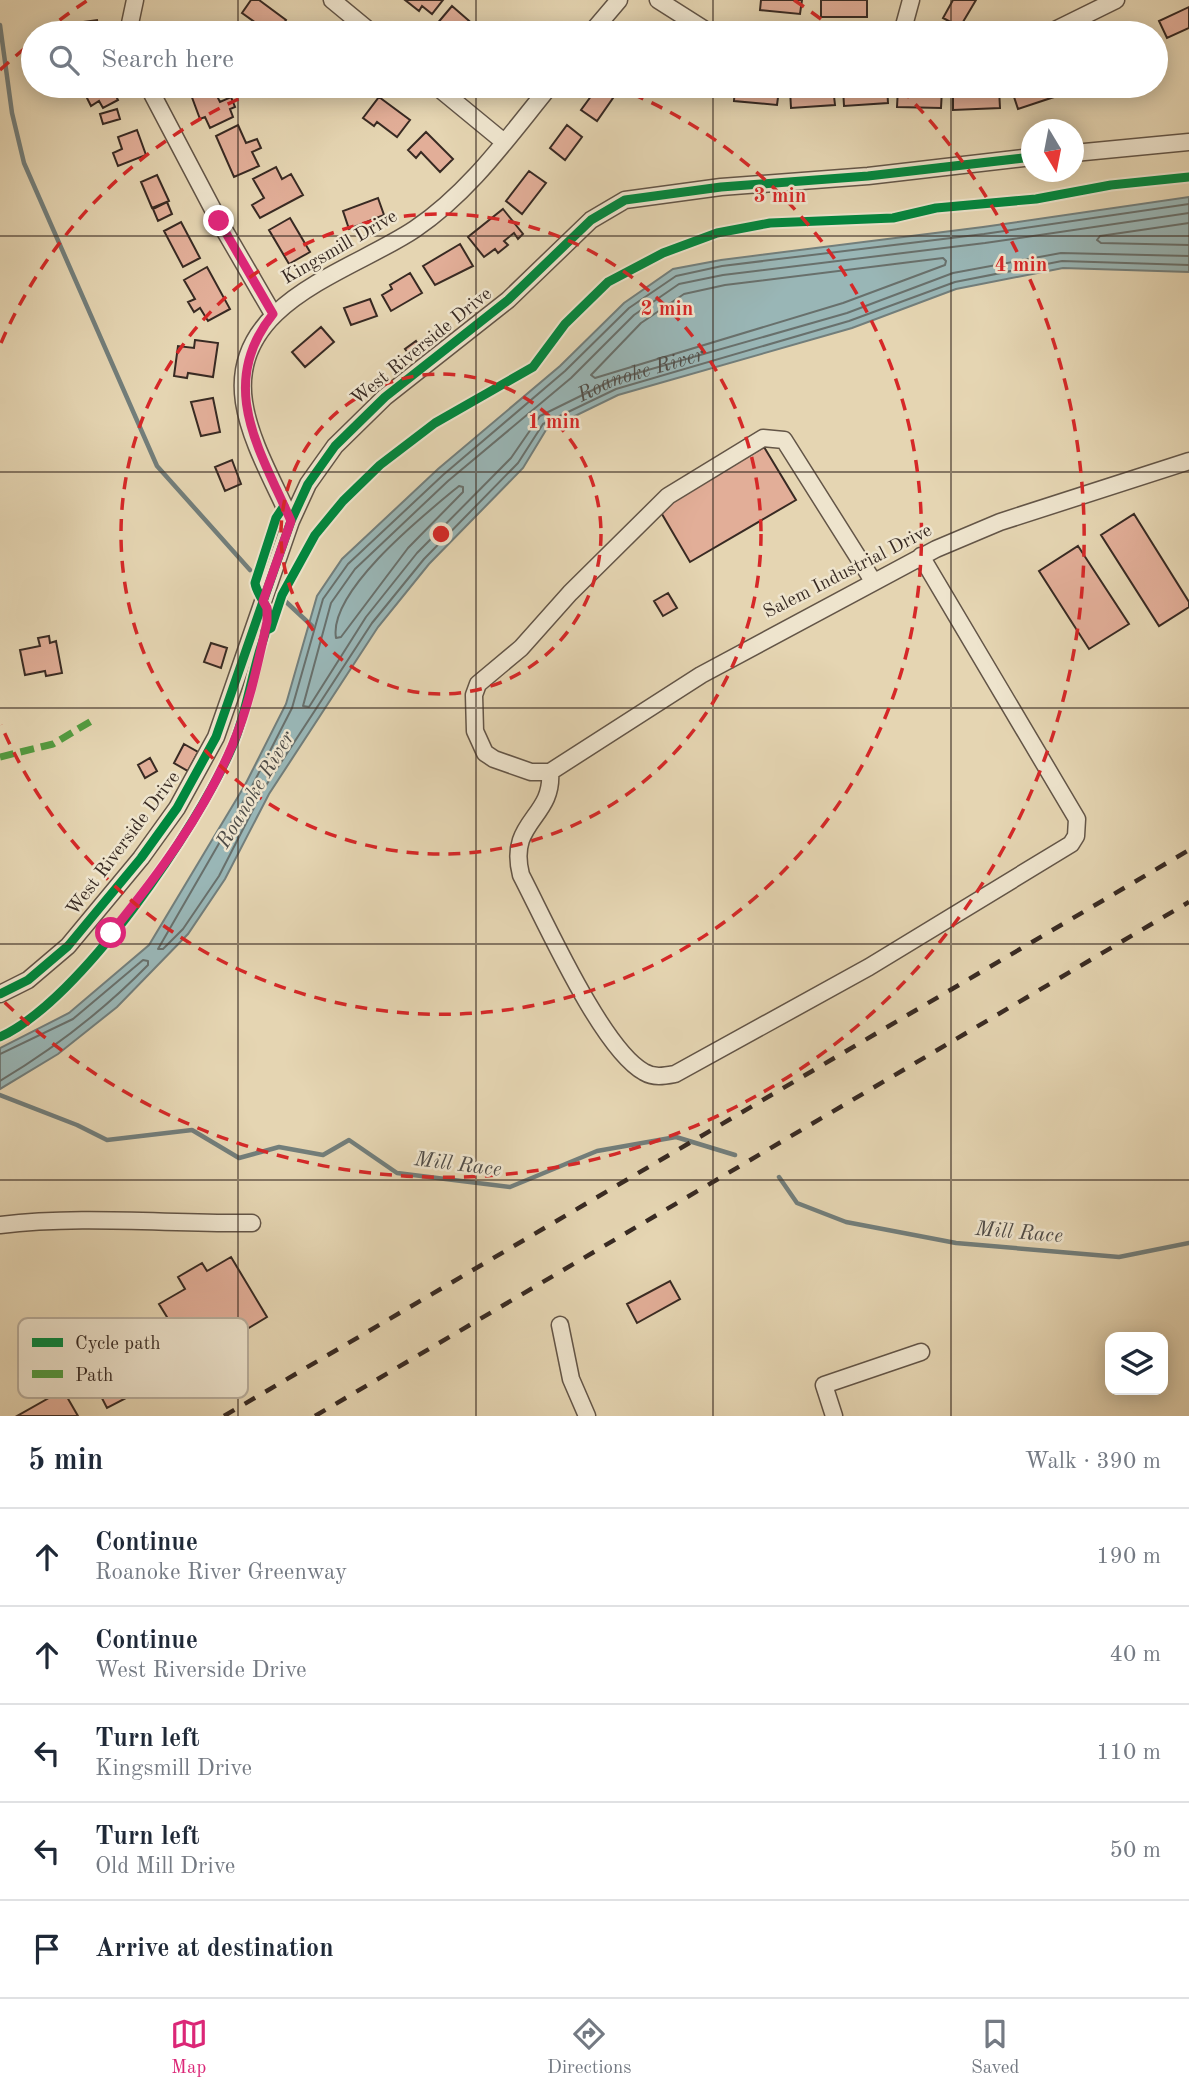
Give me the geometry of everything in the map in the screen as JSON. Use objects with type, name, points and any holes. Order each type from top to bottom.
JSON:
[{"type":"street","points":[[131,21],[135,0]]},
{"type":"street","points":[[332,0],[357,21]]},
{"type":"street","points":[[601,21],[619,0]]},
{"type":"street","points":[[658,0],[691,21]]},
{"type":"street","points":[[905,21],[911,0]]},
{"type":"street","points":[[1073,21],[1115,0]]},
{"type":"street","points":[[154,98],[219,221],[273,314]]},
{"type":"street","points":[[451,98],[504,142]]},
{"type":"street","name":"Kingsmill Drive","points":[[291,521],[248,419],[243,382],[251,347],[273,314],[293,298],[381,250],[444,208],[541,98]]},
{"type":"street","points":[[1084,152],[1189,142]]},
{"type":"street","name":"West Riverside Drive","points":[[0,994],[28,980],[68,946],[99,911],[177,808],[216,737],[291,521],[315,473],[354,425],[508,300],[569,238],[615,204],[625,200],[721,187],[868,176],[1021,158]]},
{"type":"street","points":[[873,581],[784,440],[763,438],[668,496],[579,583],[521,648],[478,684],[474,695],[475,731],[485,753],[494,759],[531,772],[550,772],[547,799],[521,836],[517,849],[521,875],[604,1030],[645,1073],[655,1076],[675,1074],[869,967],[1071,844],[1079,828],[1077,819],[1047,764],[921,556]]},
{"type":"street","name":"Salem Industrial Drive","points":[[550,772],[701,675],[921,556],[1000,522],[1189,461]]},
{"type":"street","points":[[0,1225],[80,1219],[187,1224],[252,1223]]},
{"type":"street","points":[[561,1325],[571,1379],[587,1416]]},
{"type":"street","points":[[834,1416],[824,1385],[922,1352]]},
{"type":"water","name":"Roanoke River","points":[[1189,197],[1189,272],[1063,268],[956,289],[852,328],[618,395],[546,430],[523,468],[429,564],[378,627],[269,794],[225,879],[188,934],[117,1007],[58,1054],[0,1089],[0,1048],[69,1013],[149,945],[245,785],[286,704],[317,596],[342,559],[438,469],[560,366],[624,303],[673,269],[721,260],[983,227]]},
{"type":"building","points":[[251,0],[259,0],[286,20],[253,21],[242,13]]},
{"type":"building","points":[[405,0],[443,0],[432,14],[422,6],[419,11]]},
{"type":"building","points":[[761,0],[802,0],[800,14],[760,10]]},
{"type":"building","points":[[821,0],[867,0],[867,17],[821,17]]},
{"type":"building","points":[[953,0],[976,0],[964,21],[949,21],[943,18]]},
{"type":"building","points":[[452,6],[469,21],[439,21]]},
{"type":"building","points":[[1189,7],[1189,28],[1168,38],[1168,21],[1159,21]]},
{"type":"building","points":[[87,98],[118,100],[103,108],[99,101],[91,106]]},
{"type":"building","points":[[192,98],[218,98],[220,102],[231,98],[235,107],[230,109],[233,117],[210,128],[205,117],[200,119]]},
{"type":"building","points":[[380,98],[410,120],[397,137],[377,122],[374,126],[363,118]]},
{"type":"building","points":[[590,98],[613,98],[597,121],[581,110]]},
{"type":"building","points":[[734,98],[778,98],[777,105],[734,101]]},
{"type":"building","points":[[790,98],[834,98],[835,105],[791,108]]},
{"type":"building","points":[[844,98],[888,98],[888,103],[844,106]]},
{"type":"building","points":[[897,98],[942,98],[941,108],[897,107]]},
{"type":"building","points":[[953,98],[999,98],[1000,108],[953,110]]},
{"type":"building","points":[[1014,98],[1051,98],[1018,109]]},
{"type":"building","points":[[117,109],[120,119],[103,124],[100,114]]},
{"type":"building","points":[[238,125],[246,143],[257,139],[261,148],[252,152],[259,166],[234,177],[216,136]]},
{"type":"building","points":[[567,125],[582,137],[565,160],[550,148]]},
{"type":"building","points":[[137,130],[146,155],[118,166],[113,153],[122,149],[118,137]]},
{"type":"building","points":[[426,132],[453,159],[440,172],[421,152],[416,158],[408,150]]},
{"type":"building","points":[[276,167],[282,179],[291,174],[303,195],[260,218],[252,205],[264,198],[253,179]]},
{"type":"building","points":[[529,171],[546,183],[522,214],[506,201]]},
{"type":"building","points":[[157,175],[169,201],[152,208],[141,182]]},
{"type":"building","points":[[378,198],[384,215],[349,229],[343,211]]},
{"type":"building","points":[[167,202],[172,214],[158,221],[153,209]]},
{"type":"building","points":[[503,209],[523,234],[518,239],[514,233],[504,241],[508,245],[498,253],[495,249],[484,257],[468,237]]},
{"type":"building","points":[[290,218],[310,252],[289,264],[269,230]]},
{"type":"building","points":[[181,222],[200,258],[183,267],[164,231]]},
{"type":"building","points":[[460,244],[473,266],[435,285],[423,266]]},
{"type":"building","points":[[207,267],[230,309],[208,321],[200,308],[194,312],[188,302],[195,299],[184,280]]},
{"type":"building","points":[[410,273],[422,293],[391,311],[382,295],[392,289],[390,285]]},
{"type":"building","points":[[370,299],[377,316],[351,325],[344,308]]},
{"type":"building","points":[[321,327],[334,342],[305,367],[292,352]]},
{"type":"building","points":[[195,340],[218,343],[213,377],[188,373],[187,378],[174,376],[178,346],[194,348]]},
{"type":"building","points":[[416,341],[423,351],[412,358],[405,349]]},
{"type":"building","points":[[213,398],[220,432],[201,436],[191,402]]},
{"type":"building","points":[[764,447],[796,500],[690,562],[659,509]]},
{"type":"building","points":[[232,460],[241,484],[225,491],[215,467]]},
{"type":"building","points":[[1134,514],[1189,602],[1189,607],[1159,626],[1101,535]]},
{"type":"building","points":[[1078,546],[1129,624],[1089,649],[1039,571]]},
{"type":"building","points":[[668,593],[677,608],[663,616],[654,601]]},
{"type":"building","points":[[49,636],[50,643],[56,641],[62,673],[46,676],[45,671],[25,675],[20,650],[40,646],[38,638]]},
{"type":"building","points":[[211,643],[227,648],[221,668],[204,662]]},
{"type":"building","points":[[184,744],[198,752],[188,771],[174,763]]},
{"type":"building","points":[[150,758],[157,771],[145,778],[138,765]]},
{"type":"building","points":[[231,1257],[267,1317],[248,1328],[248,1318],[168,1318],[159,1304],[185,1289],[178,1277],[202,1263],[207,1271]]},
{"type":"building","points":[[670,1281],[680,1299],[637,1323],[627,1304]]},
{"type":"building","points":[[49,1398],[68,1398],[78,1416],[17,1416]]},
{"type":"building","points":[[102,1398],[126,1398],[107,1408]]},
{"type":"waterway","points":[[0,25],[12,113],[24,163],[157,466],[250,570]]},
{"type":"waterway","points":[[284,600],[312,626]]},
{"type":"waterway","name":"Mill Race","points":[[0,1095],[77,1125],[107,1140],[192,1130],[239,1158],[279,1147],[323,1155],[349,1140],[397,1173],[510,1187],[597,1151],[676,1137],[735,1155]]},
{"type":"waterway","name":"Mill Race","points":[[779,1177],[797,1203],[846,1222],[956,1243],[1119,1257],[1189,1243]]},
{"type":"railway","points":[[224,1416],[1189,850]]},
{"type":"railway","points":[[315,1416],[1189,902]]},
{"type":"marked path","points":[[0,757],[53,744],[93,720]]},
{"type":"cycle path","points":[[0,994],[28,980],[68,946],[141,858],[177,808],[216,737],[291,521],[308,484],[335,446],[385,397],[508,300],[591,220],[625,200],[721,187],[868,176],[1021,158]]},
{"type":"cycle path","points":[[265,631],[271,628],[282,595],[315,535],[343,501],[380,465],[435,423],[533,367],[565,324],[608,282],[663,253],[717,233],[770,223],[893,218],[936,208],[1036,199],[1111,185],[1189,177]]},
{"type":"cycle path","points":[[0,1037],[32,1017],[65,988],[100,950],[165,864],[216,780],[237,734],[266,631],[268,613],[255,583],[276,518],[284,506]]},
{"type":"route","points":[[111,933],[183,837],[205,803],[234,743],[267,622],[267,608],[263,601],[291,521],[248,419],[244,401],[243,382],[251,347],[259,331],[273,314],[219,221]]}]
